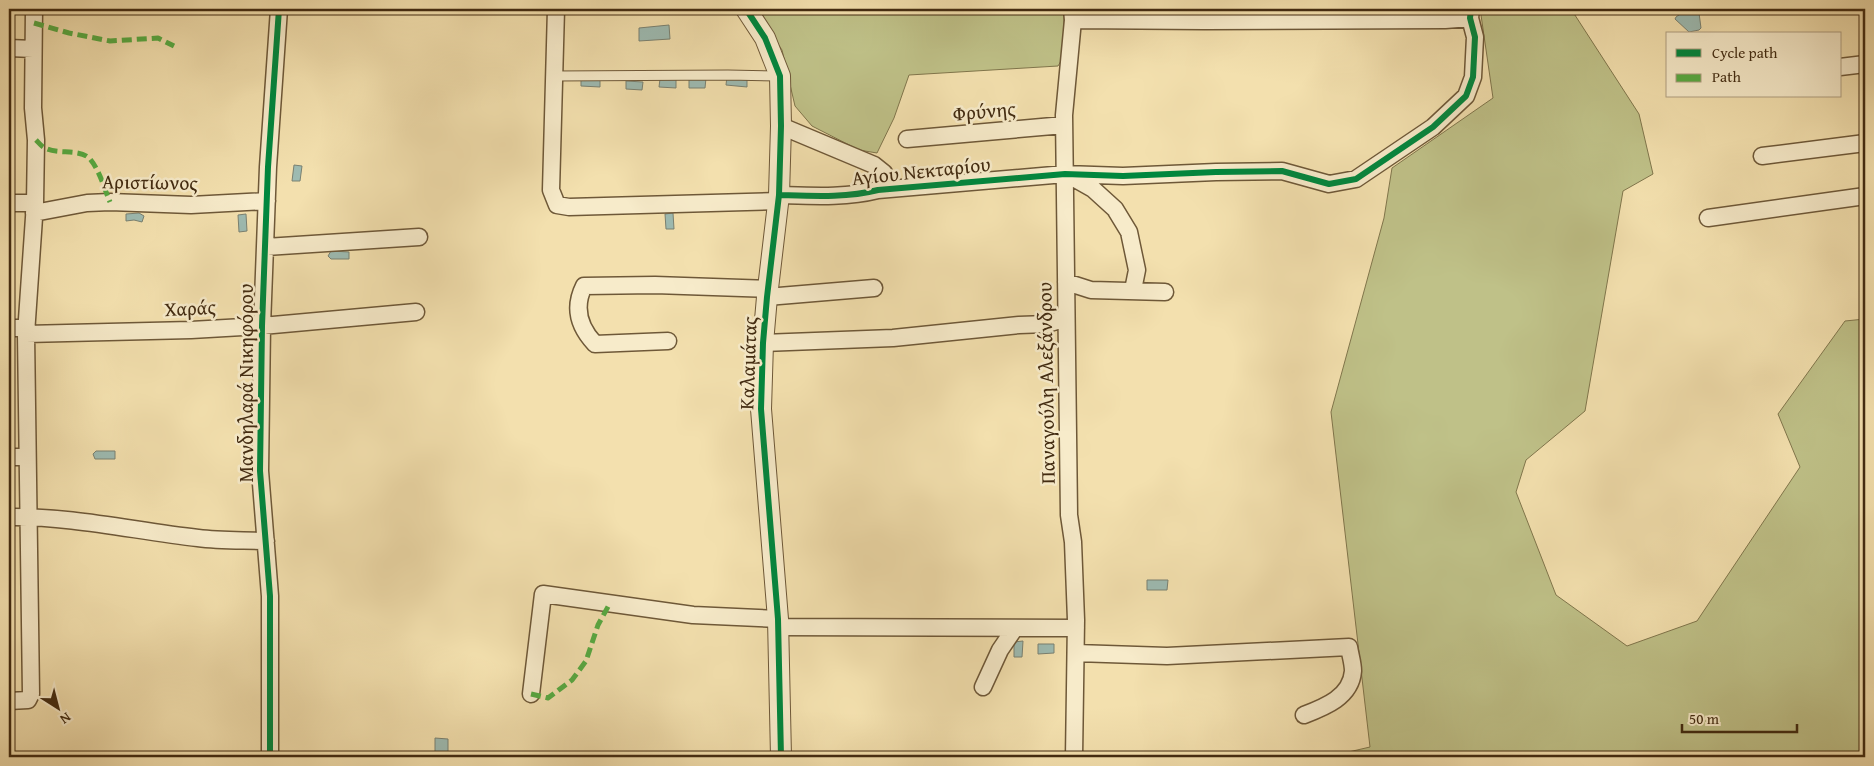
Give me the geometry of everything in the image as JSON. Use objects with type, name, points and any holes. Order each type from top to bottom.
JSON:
[{"type":"street","points":[[9,702],[28,700],[31,694],[26,457],[26,331],[34,208],[36,140],[33,108],[34,9]]},
{"type":"street","name":"Μανδηλαρά Νικηφόρου","points":[[270,757],[270,596],[260,471],[263,276],[279,9]]},
{"type":"street","points":[[555,76],[556,9]]},
{"type":"street","name":"Καλαμάτας","points":[[746,9],[765,38],[780,76],[779,198],[768,293],[762,409],[778,623],[781,757]]},
{"type":"street","points":[[1072,14],[1206,21],[1460,20],[1471,13]]},
{"type":"street","name":"Αγίου Νεκταρίου","points":[[555,76],[551,190],[556,205],[569,207],[830,197],[862,194],[878,190],[1066,174],[1122,176],[1282,171],[1330,184],[1356,179],[1433,127],[1466,96],[1473,77],[1475,37],[1471,13]]},
{"type":"street","name":"Παναγούλη Αλεξάνδρου","points":[[1072,14],[1064,124],[1069,515],[1073,542],[1076,628],[1074,757]]},
{"type":"street","points":[[9,48],[33,49]]},
{"type":"street","points":[[1842,67],[1865,64]]},
{"type":"street","name":"Φρύνης","points":[[907,140],[1064,124]]},
{"type":"street","points":[[781,126],[874,165],[884,174],[884,184],[878,190]]},
{"type":"street","points":[[1762,156],[1865,143]]},
{"type":"street","points":[[1066,174],[1093,189],[1115,209],[1129,232],[1137,270],[1133,290]]},
{"type":"street","points":[[1708,218],[1865,196]]},
{"type":"street","name":"Αριστίωνος","points":[[9,203],[34,208],[87,203],[191,205],[267,201]]},
{"type":"street","points":[[266,247],[419,237]]},
{"type":"street","points":[[1066,282],[1092,290],[1165,292]]},
{"type":"street","points":[[668,341],[595,344],[586,334],[579,316],[578,298],[584,286],[655,286],[768,293],[874,288]]},
{"type":"street","name":"Χαράς","points":[[9,328],[26,331],[191,330],[262,326],[416,312]]},
{"type":"street","points":[[764,343],[893,338],[1019,325],[1048,324],[1066,318]]},
{"type":"street","points":[[9,457],[26,457]]},
{"type":"street","points":[[9,517],[27,517],[104,525],[200,538],[266,542]]},
{"type":"street","points":[[531,694],[543,594],[693,615],[778,623],[1076,628]]},
{"type":"street","points":[[982,686],[1000,650],[1015,628]]},
{"type":"street","points":[[1076,653],[1167,656],[1349,647],[1353,671],[1347,690],[1327,706],[1304,715]]},
{"type":"lane","points":[[555,76],[780,76]]},
{"type":"green space","points":[[755,9],[1064,9],[1064,56],[1058,66],[909,75],[894,118],[877,153],[859,150],[812,126],[795,106],[782,50]]},
{"type":"green space","points":[[1482,9],[1571,9],[1639,114],[1653,174],[1623,191],[1585,411],[1526,460],[1516,492],[1556,595],[1627,646],[1697,621],[1800,467],[1778,414],[1845,321],[1865,319],[1865,757],[1327,757],[1370,747],[1331,412],[1384,218],[1392,168],[1493,98],[1481,15]]},
{"type":"water","points":[[1696,11],[1699,13],[1701,28],[1699,30],[1689,32],[1675,19],[1683,12]]},
{"type":"water","points":[[669,25],[670,39],[639,41],[639,28]]},
{"type":"water","points":[[727,76],[747,77],[747,87],[726,85]]},
{"type":"water","points":[[581,78],[600,78],[600,87],[581,86]]},
{"type":"water","points":[[689,78],[706,78],[705,88],[689,88]]},
{"type":"water","points":[[660,79],[676,79],[676,88],[659,87]]},
{"type":"water","points":[[626,81],[643,82],[642,90],[626,89]]},
{"type":"water","points":[[294,165],[302,166],[300,181],[292,181]]},
{"type":"water","points":[[139,213],[144,216],[142,222],[126,221],[126,214]]},
{"type":"water","points":[[673,213],[674,229],[666,229],[665,214]]},
{"type":"water","points":[[246,214],[247,231],[239,232],[238,215]]},
{"type":"water","points":[[331,251],[349,252],[349,259],[331,259],[328,256]]},
{"type":"water","points":[[96,451],[115,451],[115,459],[95,459],[93,454]]},
{"type":"water","points":[[1147,580],[1168,580],[1167,590],[1147,590]]},
{"type":"water","points":[[1023,641],[1022,657],[1014,657],[1014,642]]},
{"type":"water","points":[[1038,644],[1054,644],[1054,653],[1038,654]]},
{"type":"water","points":[[435,738],[448,739],[448,757],[435,757]]},
{"type":"marked path","points":[[34,23],[69,33],[110,41],[158,38],[174,46]]},
{"type":"marked path","points":[[36,140],[43,147],[50,150],[81,154],[90,159],[99,174],[110,202]]},
{"type":"marked path","points":[[531,694],[548,698],[572,680],[586,661],[598,625],[610,603]]},
{"type":"cycle path","points":[[270,757],[270,596],[260,471],[262,326],[268,167],[279,9]]},
{"type":"cycle path","points":[[746,9],[765,38],[780,76],[779,195],[763,343],[761,409],[778,619],[781,757]]},
{"type":"cycle path","points":[[779,195],[842,195],[878,190],[1065,174],[1123,176],[1282,171],[1329,184],[1356,179],[1433,127],[1466,96],[1473,77],[1475,37],[1470,18],[1471,9]]}]
